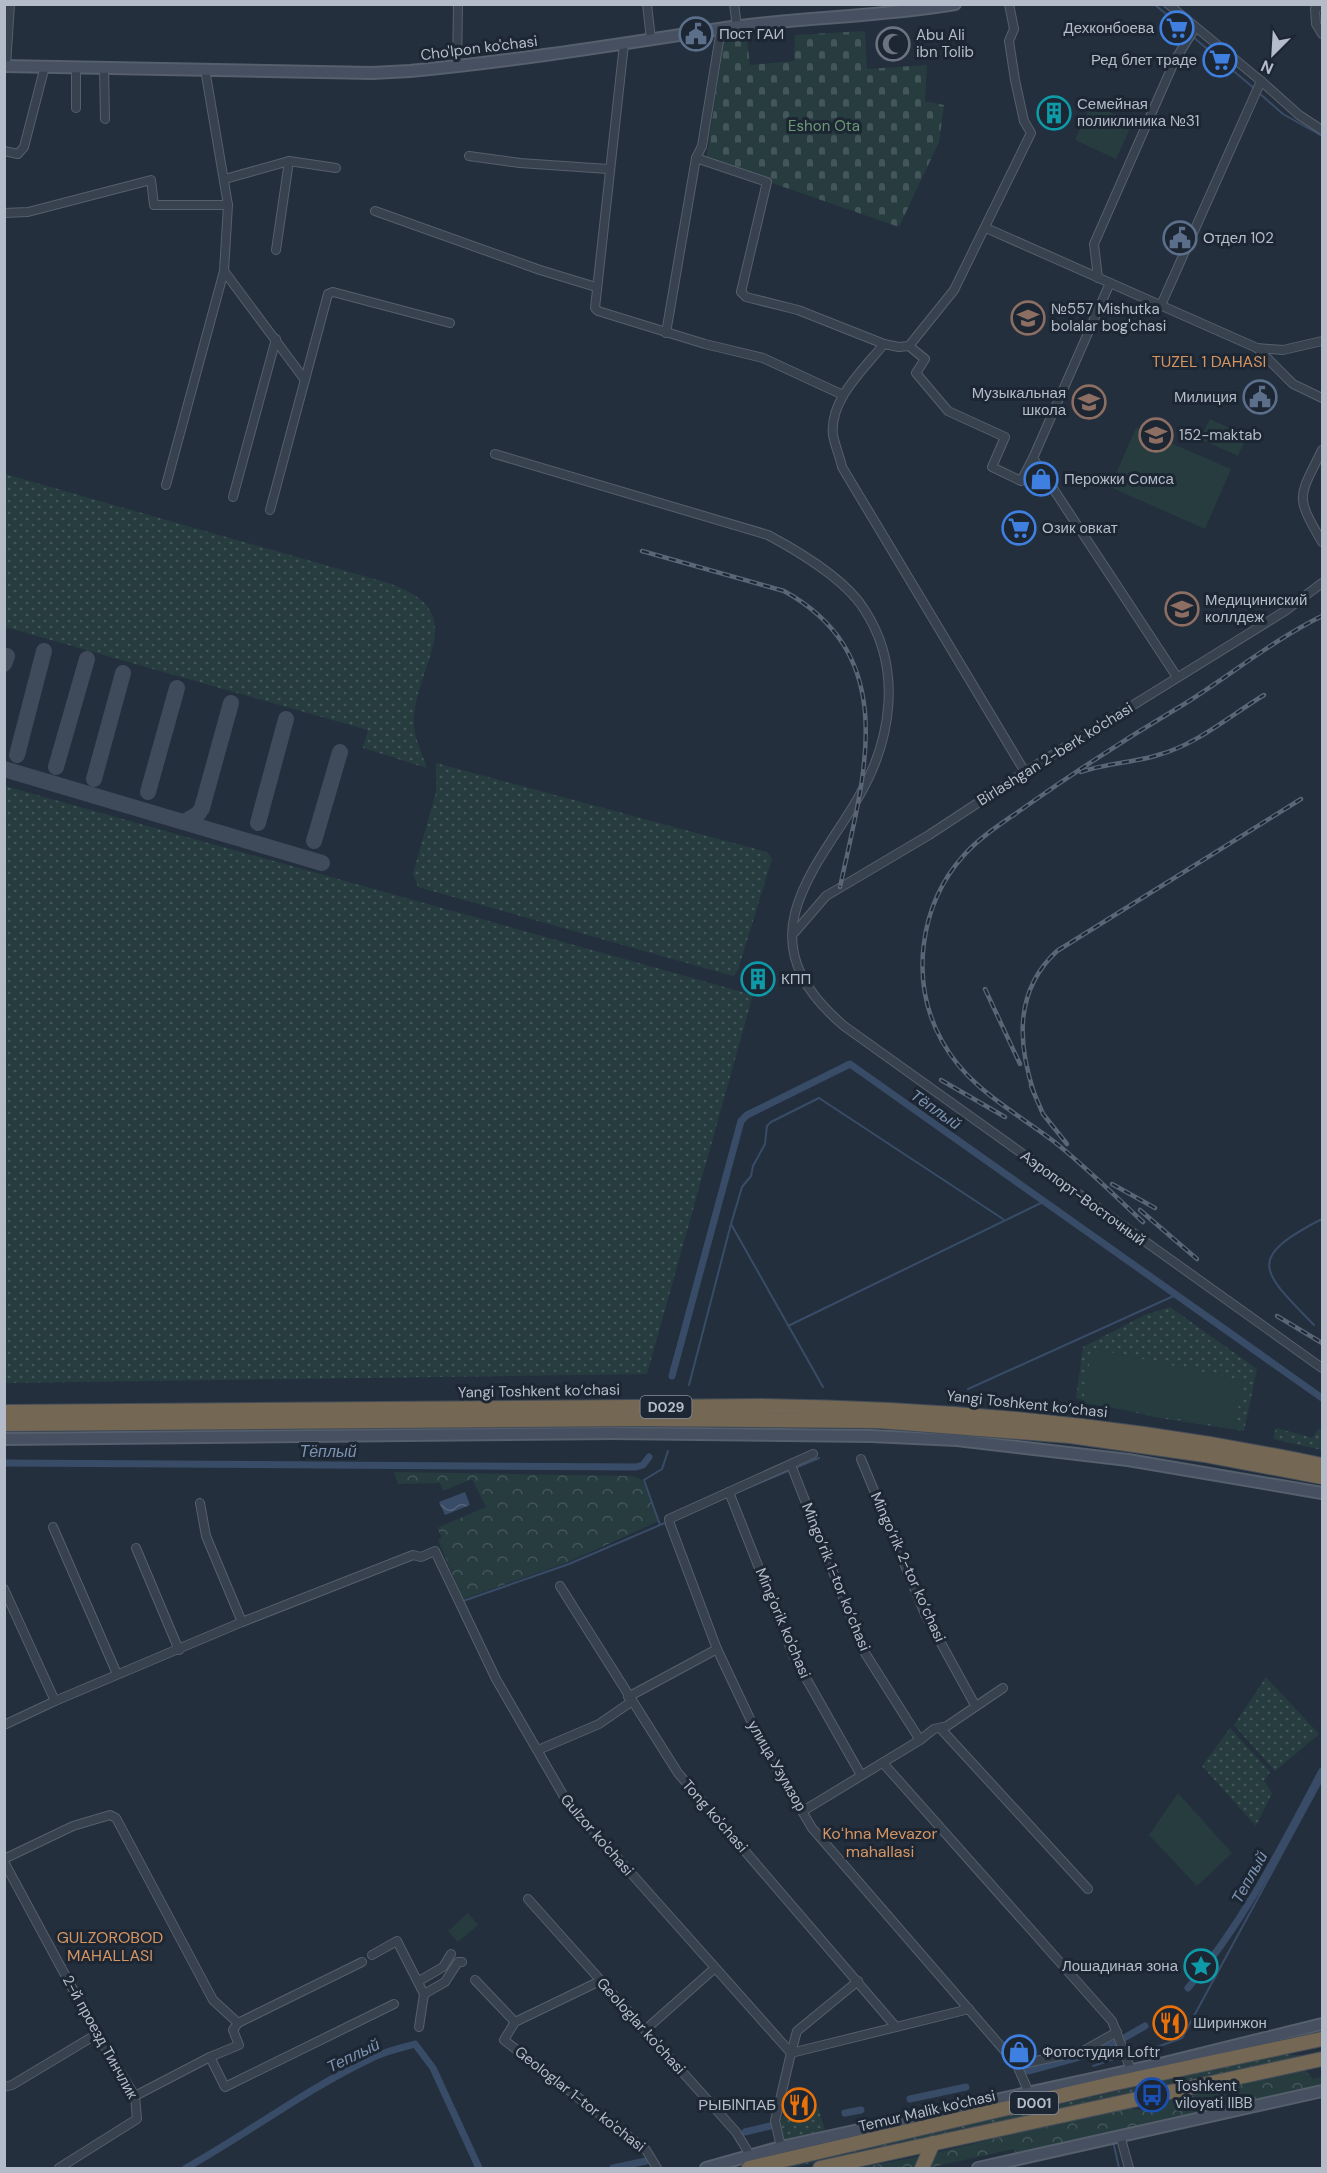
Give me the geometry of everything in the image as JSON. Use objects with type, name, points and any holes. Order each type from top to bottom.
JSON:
[{"type":"highway","name":"Yangi Toshkent ko‘chasi","points":[[4,1412],[736,1407],[882,1409],[981,1415],[1102,1428],[1323,1465]]},
{"type":"highway","name":"Yangi Toshkent ko‘chasi","points":[[4,1424],[640,1419],[878,1421],[1070,1436],[1205,1455],[1323,1477]]},
{"type":"highway","name":"Temur Malik ko'chasi","points":[[750,2162],[1111,2080],[1230,2059],[1321,2039]]},
{"type":"highway","points":[[1321,2039],[1315,2048],[1323,2057]]},
{"type":"highway","name":"Temur Malik ko'chasi","points":[[826,2168],[1323,2057]]},
{"type":"highway","points":[[922,2169],[933,2143]]},
{"type":"main road","name":"Cho'lpon ko'chasi","points":[[5,66],[372,73],[457,67],[721,29],[907,12],[955,4]]},
{"type":"main road","points":[[4,1439],[614,1433],[871,1436],[957,1440],[1075,1453],[1213,1472],[1323,1493]]},
{"type":"main road","points":[[706,2169],[750,2162],[781,2147],[1029,2093],[1111,2080],[1131,2070],[1323,2024]]},
{"type":"main road","points":[[1214,2051],[1230,2059]]},
{"type":"main road","points":[[978,2169],[1120,2135],[1323,2091]]},
{"type":"street","points":[[5,66],[9,4]]},
{"type":"street","points":[[457,67],[458,4]]},
{"type":"street","points":[[647,4],[651,39]]},
{"type":"street","points":[[734,4],[737,27]]},
{"type":"street","points":[[909,346],[954,290],[1031,133],[1022,112],[1015,80],[1009,40],[1014,29],[1009,4]]},
{"type":"street","points":[[1168,4],[1191,33],[1260,83],[1299,116],[1323,130]]},
{"type":"street","points":[[1319,8],[1316,24],[1323,34]]},
{"type":"street","points":[[666,333],[696,158],[702,146],[721,29]]},
{"type":"street","points":[[1098,278],[1094,244],[1175,60],[1191,33]]},
{"type":"street","points":[[624,44],[608,169],[595,308],[598,311],[666,333],[763,358],[843,395]]},
{"type":"street","points":[[4,152],[18,154],[24,147],[45,66]]},
{"type":"street","points":[[76,67],[76,108]]},
{"type":"street","points":[[104,67],[105,119]]},
{"type":"street","points":[[166,485],[224,271],[228,206],[205,69]]},
{"type":"street","points":[[1161,305],[1260,83]]},
{"type":"street","points":[[469,156],[520,163],[608,169]]},
{"type":"street","points":[[696,158],[767,182],[741,292],[746,297],[798,310],[884,344],[909,346],[925,359],[916,373],[948,411],[1005,437],[992,467],[1021,481],[1110,283]]},
{"type":"street","points":[[225,179],[289,161],[336,168]]},
{"type":"street","points":[[276,250],[289,161]]},
{"type":"street","points":[[4,213],[28,212],[151,180],[154,205],[228,206]]},
{"type":"street","points":[[375,211],[540,270],[596,287]]},
{"type":"street","points":[[986,228],[1257,348],[1283,350],[1323,341]]},
{"type":"street","points":[[224,271],[304,380]]},
{"type":"street","points":[[270,510],[328,294],[333,292],[450,323]]},
{"type":"street","points":[[233,498],[276,339]]},
{"type":"street","points":[[884,344],[843,395],[833,423],[833,436],[842,467],[1025,772]]},
{"type":"street","points":[[1257,348],[1293,384],[1323,398]]},
{"type":"street","points":[[1323,450],[1302,494],[1305,512],[1323,542]]},
{"type":"street","name":"Аэропорт-Восточный","points":[[495,454],[768,535],[800,552],[835,579],[864,608],[881,643],[890,677],[888,718],[875,765],[860,795],[809,877],[795,914],[796,965],[805,985],[822,1007],[844,1026],[1323,1368]]},
{"type":"street","points":[[1033,458],[1177,677]]},
{"type":"street","name":"Birlashgan 2-berk ko'chasi","points":[[794,933],[826,896],[929,835],[1025,772],[1286,611],[1323,583]]},
{"type":"street","points":[[731,1495],[793,1468],[813,1454]]},
{"type":"street","name":"Mingo‘rik 2-tor ko‘chasi","points":[[861,1459],[925,1614],[975,1705]]},
{"type":"street","name":"Mingo‘rik 1-tor ko‘chasi","points":[[793,1468],[866,1653],[920,1740]]},
{"type":"street","name":"улица Узумзор","points":[[731,1495],[670,1522],[717,1650],[761,1742],[812,1828],[1017,2065],[1029,2093]]},
{"type":"street","name":"Ming'orik ko'chasi","points":[[731,1495],[794,1657],[861,1776]]},
{"type":"street","points":[[4,1725],[54,1701],[242,1622],[206,1536],[200,1503]]},
{"type":"street","points":[[53,1527],[117,1674]]},
{"type":"street","points":[[136,1548],[179,1650]]},
{"type":"street","name":"Gulzor ko'chasi","points":[[242,1622],[413,1555],[421,1557],[435,1551],[496,1679],[538,1750],[555,1784],[576,1814],[791,2053]]},
{"type":"street","name":"Tong ko'chasi","points":[[560,1586],[678,1773],[896,2027]]},
{"type":"street","points":[[4,1589],[54,1701]]},
{"type":"street","points":[[538,1750],[598,1724],[630,1700],[717,1650]]},
{"type":"street","points":[[803,1811],[920,1740],[934,1729],[947,1726],[1003,1688]]},
{"type":"street","points":[[940,1728],[1088,1889]]},
{"type":"street","points":[[883,1763],[1107,2014],[1117,2032],[1131,2070]]},
{"type":"street","points":[[4,1861],[73,1826],[110,1815],[116,1818],[213,2000],[238,2023]]},
{"type":"street","name":"2-й проезд Тинчлик","points":[[4,1861],[97,2034],[135,2096],[137,2119],[59,2169]]},
{"type":"street","name":"Geologlar ko'chasi","points":[[528,1899],[736,2132],[750,2162]]},
{"type":"street","points":[[372,1955],[397,1941],[424,1994],[419,2027]]},
{"type":"street","points":[[419,1981],[441,1969],[451,1954]]},
{"type":"street","points":[[135,2096],[210,2057],[239,2045],[233,2030],[238,2023],[362,1962]]},
{"type":"street","points":[[424,1994],[445,1982],[458,1962],[462,1962]]},
{"type":"street","points":[[645,2030],[715,1968]]},
{"type":"street","points":[[475,1980],[514,2022]]},
{"type":"street","name":"Geologlar 1-tor ko'chasi","points":[[600,1981],[514,2022],[504,2040],[646,2150],[657,2169]]},
{"type":"street","points":[[781,2147],[775,2121],[797,2031],[858,1981]]},
{"type":"street","points":[[210,2057],[225,2087],[394,2004]]},
{"type":"street","points":[[791,2053],[969,2009]]},
{"type":"street","points":[[1017,2065],[1083,2050],[1117,2032]]},
{"type":"street","points":[[4,2087],[12,2085],[97,2034]]},
{"type":"street","points":[[1120,2135],[1129,2169]]},
{"type":"green space","name":"Eshon Ota","points":[[865,31],[867,69],[927,65],[925,101],[944,105],[939,142],[899,227],[706,160],[724,42],[747,40],[750,65],[794,61],[795,35]]},
{"type":"green space","points":[[1091,104],[1133,122],[1116,159],[1075,140]]},
{"type":"green space","points":[[1210,419],[1247,436],[1238,456],[1200,439]]},
{"type":"green space","points":[[1136,428],[1231,469],[1205,529],[1110,487]]},
{"type":"green space","points":[[5,474],[381,581],[409,592],[426,605],[434,619],[435,636],[414,715],[416,735],[427,768],[363,748],[368,730],[5,627]]},
{"type":"green space","points":[[436,763],[767,852],[772,859],[738,970],[733,976],[418,887],[413,874],[436,792]]},
{"type":"green space","points":[[5,786],[753,995],[647,1374],[5,1383]]},
{"type":"green space","points":[[1170,1307],[1257,1369],[1244,1431],[1154,1417],[1076,1398],[1083,1347],[1145,1315]]},
{"type":"green space","points":[[1092,1348],[1244,1381],[1234,1428],[1083,1403]]},
{"type":"green space","points":[[1276,1428],[1313,1438],[1318,1429],[1322,1430],[1322,1450],[1273,1439]]},
{"type":"green space","points":[[394,1472],[633,1476],[642,1480],[659,1521],[566,1563],[463,1599],[438,1540],[442,1538],[437,1528],[486,1507],[472,1479],[443,1491],[440,1483],[398,1484]]},
{"type":"green space","points":[[1266,1677],[1319,1734],[1275,1771],[1234,1725]]},
{"type":"green space","points":[[1230,1728],[1270,1772],[1264,1781],[1272,1793],[1256,1826],[1202,1766]]},
{"type":"green space","points":[[1178,1793],[1232,1853],[1197,1886],[1149,1835]]},
{"type":"green space","points":[[468,1913],[478,1925],[458,1942],[448,1931]]},
{"type":"green space","points":[[1284,2054],[1302,2056],[790,2168],[773,2168]]},
{"type":"green space","points":[[1302,2067],[1313,2079],[1322,2077],[1322,2085],[1017,2154],[1013,2149],[928,2168],[931,2154],[1122,2108],[1142,2110],[1162,2105],[1166,2097]]},
{"type":"green space","points":[[818,2107],[825,2130],[782,2140],[778,2120],[790,2112]]},
{"type":"green space","points":[[922,2156],[919,2168],[859,2168]]},
{"type":"water","points":[[465,1492],[470,1505],[445,1515],[439,1502]]},
{"type":"waterway","points":[[1154,4],[1189,33]]},
{"type":"waterway","points":[[1193,37],[1255,89]]},
{"type":"waterway","points":[[1259,93],[1283,114],[1322,136]]},
{"type":"waterway","name":"Тёплый","points":[[672,1376],[741,1121],[747,1115],[850,1064],[1322,1398]]},
{"type":"waterway","points":[[689,1385],[742,1187],[751,1176],[753,1166],[765,1144],[767,1126],[771,1122],[819,1098],[1003,1219]]},
{"type":"waterway","points":[[788,1326],[1045,1201]]},
{"type":"waterway","points":[[1314,1325],[1282,1291],[1269,1267],[1271,1256],[1281,1245],[1322,1219]]},
{"type":"waterway","points":[[731,1224],[823,1387]]},
{"type":"waterway","points":[[968,1389],[1178,1294]]},
{"type":"waterway","points":[[660,1525],[644,1480],[662,1469],[668,1451]]},
{"type":"waterway","name":"Тёплый","points":[[4,1463],[636,1467],[643,1465],[649,1457]]},
{"type":"waterway","points":[[733,1494],[819,1458]]},
{"type":"waterway","points":[[463,1601],[569,1564],[667,1522]]},
{"type":"waterway","name":"Теплый","points":[[1188,1988],[1244,1911],[1322,1771]]},
{"type":"waterway","points":[[1157,2047],[1182,2038],[1322,1780]]},
{"type":"waterway","name":"Теплый","points":[[1124,2038],[1145,2026]]},
{"type":"waterway","name":"Теплый","points":[[1028,2071],[1094,2053],[1115,2043]]},
{"type":"waterway","name":"Теплый","points":[[186,2168],[348,2070],[382,2053],[415,2044],[433,2068],[479,2168]]},
{"type":"waterway","points":[[1129,2055],[1148,2050]]},
{"type":"waterway","points":[[1093,2066],[1120,2057]]},
{"type":"waterway","name":"Теплый","points":[[910,2099],[966,2087]]},
{"type":"waterway","name":"Теплый","points":[[845,2113],[861,2110]]},
{"type":"waterway","name":"Теплый","points":[[745,2132],[770,2126]]},
{"type":"waterway","points":[[1113,2141],[1119,2168]]},
{"type":"waterway","name":"Теплый","points":[[613,2168],[646,2161]]},
{"type":"taxiway","points":[[17,755],[44,651]]},
{"type":"taxiway","points":[[4,664],[7,656]]},
{"type":"taxiway","points":[[56,767],[87,659]]},
{"type":"taxiway","points":[[94,779],[123,673]]},
{"type":"taxiway","points":[[148,792],[177,688]]},
{"type":"taxiway","points":[[184,822],[198,814],[202,808],[231,703]]},
{"type":"taxiway","points":[[258,823],[286,719]]},
{"type":"taxiway","points":[[314,841],[340,752]]},
{"type":"taxiway","points":[[4,769],[322,863]]},
{"type":"railway","points":[[642,551],[784,591],[822,618],[847,650],[861,685],[866,723],[864,763],[858,804],[840,887]]},
{"type":"railway","points":[[1143,1222],[1052,1140],[977,1085],[952,1057],[932,1018],[925,994],[924,945],[929,920],[937,897],[949,875],[964,855],[985,835],[1102,755],[1199,695],[1286,636],[1322,616]]},
{"type":"railway","points":[[1081,772],[1149,758],[1172,750],[1200,737],[1264,695]]},
{"type":"railway","points":[[1034,1093],[1025,1054],[1023,1017],[1033,982],[1043,966],[1057,951],[1301,799]]},
{"type":"railway","points":[[985,989],[1020,1064]]},
{"type":"railway","points":[[941,1080],[1005,1117]]},
{"type":"railway","points":[[1031,1086],[1043,1114],[1067,1144]]},
{"type":"railway","points":[[1112,1184],[1155,1208]]},
{"type":"railway","points":[[1140,1210],[1197,1259]]},
{"type":"railway","points":[[1277,1316],[1322,1343]]},
{"type":"place","name":"Дехконбоева","points":[[1177,28]]},
{"type":"place","name":"Пост ГАИ","points":[[696,34]]},
{"type":"place","name":"Abu Ali ibn Tolib","points":[[893,44]]},
{"type":"place","name":"Ред блет траде","points":[[1220,60]]},
{"type":"place","name":"Семейная поликлиника №31","points":[[1054,113]]},
{"type":"place","name":"Отдел 102","points":[[1180,238]]},
{"type":"place","name":"№557 Mishutka bolalar bog'chasi","points":[[1028,318]]},
{"type":"place","name":"Милиция","points":[[1260,397]]},
{"type":"place","name":"Музыкальная школа","points":[[1089,402]]},
{"type":"place","name":"152-maktab","points":[[1156,435]]},
{"type":"place","name":"Перожки Сомса","points":[[1041,479]]},
{"type":"place","name":"Озик овкат","points":[[1019,528]]},
{"type":"place","name":"Медициниский коллдеж","points":[[1182,609]]},
{"type":"place","name":"КПП","points":[[758,979]]},
{"type":"place","name":"Лошадиная зона","points":[[1201,1966]]},
{"type":"place","name":"Ширинжон","points":[[1170,2023]]},
{"type":"place","name":"Фотостудия Loftr","points":[[1019,2052]]},
{"type":"place","name":"Toshkent viloyati IIBB","points":[[1152,2095]]},
{"type":"place","name":"РЫБINПАБ","points":[[799,2105]]},
{"type":"district","name":"TUZEL 1 DAHASI","points":[[1209,361]]},
{"type":"district","name":"Koʻhna Mevazor mahallasi","points":[[880,1842]]},
{"type":"district","name":"GULZOROBOD MAHALLASI","points":[[110,1946]]}]
